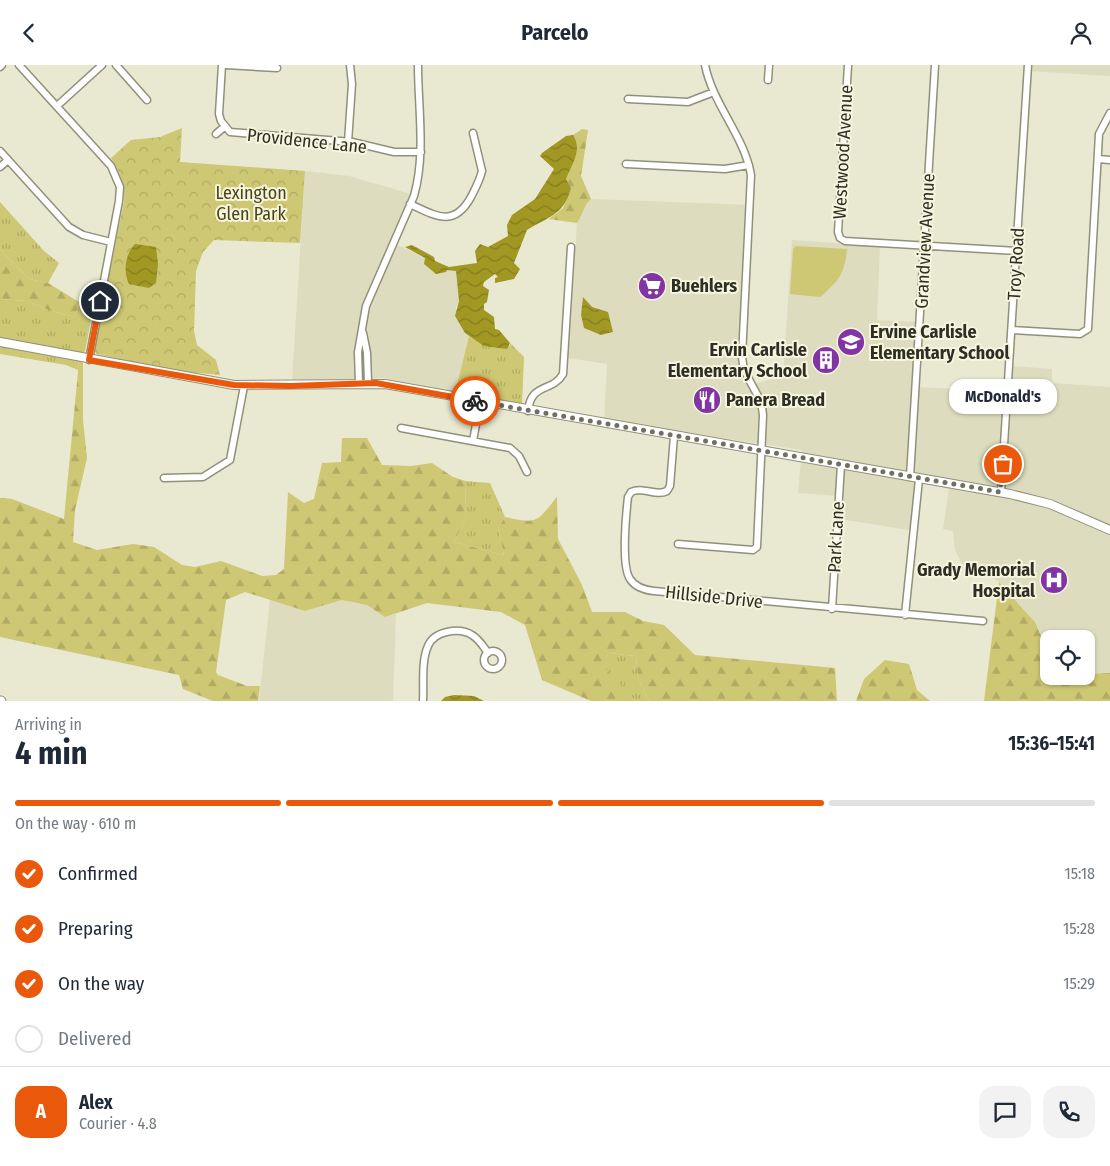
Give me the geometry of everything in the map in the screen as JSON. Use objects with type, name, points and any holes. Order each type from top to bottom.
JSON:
[{"type":"main road","points":[[0,342],[89,360],[244,386],[385,384],[528,411],[1000,492],[1050,504],[1110,530]]},
{"type":"street","points":[[20,65],[111,166],[118,179],[120,194],[89,360]]},
{"type":"street","points":[[57,106],[102,65]]},
{"type":"street","points":[[116,65],[147,100]]},
{"type":"street","name":"Providence Lane","points":[[222,65],[219,114],[224,127],[236,134],[348,142],[394,152],[421,152]]},
{"type":"street","points":[[226,65],[277,68]]},
{"type":"street","points":[[348,142],[352,84],[350,65]]},
{"type":"street","points":[[359,384],[358,352],[369,295],[418,182],[421,152],[418,65]]},
{"type":"street","points":[[678,543],[756,549],[762,450],[763,409],[759,396],[746,376],[742,357],[751,188],[749,165],[714,92],[705,65]]},
{"type":"street","points":[[768,80],[769,65]]},
{"type":"street","name":"Westwood Avenue","points":[[848,65],[838,232],[840,238],[845,241],[924,245]]},
{"type":"street","name":"Grandview Avenue","points":[[910,477],[935,65]]},
{"type":"street","name":"Troy Road","points":[[1000,492],[1028,65]]},
{"type":"street","points":[[628,99],[688,102],[714,92]]},
{"type":"street","points":[[1012,330],[1080,333],[1088,329],[1099,134],[1110,113]]},
{"type":"street","name":"Providence Lane","points":[[216,134],[224,127]]},
{"type":"street","points":[[410,204],[442,217],[451,217],[462,210],[482,171],[472,133]]},
{"type":"street","points":[[0,151],[75,231],[90,238],[111,242]]},
{"type":"street","points":[[1098,159],[1110,160]]},
{"type":"street","points":[[0,167],[8,160]]},
{"type":"street","points":[[626,165],[725,169],[749,165]]},
{"type":"street","points":[[924,245],[1017,251]]},
{"type":"street","points":[[528,411],[529,401],[534,394],[558,380],[563,374],[571,247]]},
{"type":"street","points":[[362,327],[367,353],[368,383]]},
{"type":"street","points":[[164,478],[203,477],[230,460],[244,386]]},
{"type":"street","points":[[473,441],[480,402]]},
{"type":"street","points":[[401,428],[510,448],[519,456],[527,472]]},
{"type":"street","name":"Hillside Drive","points":[[674,436],[668,491],[660,493],[637,490],[631,492],[628,497],[626,567],[633,583],[654,591],[832,609],[983,621]]},
{"type":"street","name":"Park Lane","points":[[832,609],[841,465]]},
{"type":"street","points":[[905,615],[919,479]]},
{"type":"street","points":[[423,701],[426,651],[432,640],[449,632],[466,632],[477,638],[488,653]]},
{"type":"shaded area","points":[[1028,65],[1110,65],[1110,76],[1028,71]]},
{"type":"shaded area","points":[[305,171],[349,176],[411,194],[390,241],[446,269],[456,271],[459,301],[456,307],[456,314],[469,336],[455,393],[385,378],[292,382]]},
{"type":"shaded area","points":[[591,199],[752,205],[743,357],[746,370],[754,384],[783,376],[792,240],[880,246],[877,320],[918,322],[914,387],[1011,391],[1012,366],[1052,369],[1052,383],[1110,387],[1110,673],[1095,674],[1095,630],[1040,630],[1040,634],[1035,622],[1004,586],[995,579],[979,576],[962,564],[955,550],[953,531],[943,529],[949,489],[921,483],[915,531],[840,519],[841,496],[798,493],[802,450],[604,420],[607,364],[568,358],[577,223],[585,204]]},
{"type":"shaded area","points":[[270,599],[305,611],[342,600],[367,605],[385,617],[396,614],[393,701],[259,701]]},
{"type":"green space","name":"Lexington Glen Park","points":[[182,128],[180,162],[305,171],[300,243],[214,240],[203,252],[196,271],[194,331],[197,345],[216,360],[220,375],[166,370],[97,354],[94,351],[124,201],[124,189],[121,179],[111,158],[131,140],[160,137]]},
{"type":"green space","points":[[582,129],[588,130],[581,176],[591,199],[577,223],[549,219],[563,208],[571,188],[566,179],[577,151],[576,140],[573,135]]},
{"type":"green space","points":[[0,202],[44,251],[59,263],[48,283],[29,279],[0,250]]},
{"type":"green space","points":[[796,246],[847,249],[842,271],[836,282],[820,297],[790,294],[793,249]]},
{"type":"green space","points":[[0,250],[29,279],[48,283],[79,302],[75,317],[51,311],[27,301],[0,299]]},
{"type":"green space","points":[[0,299],[27,301],[51,311],[75,317],[79,302],[94,305],[85,351],[81,354],[73,354],[0,337]]},
{"type":"green space","points":[[469,336],[481,343],[510,346],[510,343],[524,357],[522,405],[455,393]]},
{"type":"green space","points":[[0,344],[79,361],[78,370],[66,365],[0,354]]},
{"type":"green space","points":[[79,361],[83,362],[83,420],[87,458],[75,510],[73,542],[97,550],[133,544],[154,547],[182,565],[195,567],[221,561],[262,576],[276,575],[284,569],[288,492],[304,503],[314,499],[322,463],[341,462],[342,438],[367,438],[382,465],[411,466],[432,463],[453,477],[465,481],[466,518],[454,542],[504,555],[498,528],[505,517],[530,521],[536,519],[545,512],[557,497],[558,539],[582,585],[592,612],[625,612],[643,621],[664,625],[695,655],[835,668],[837,701],[649,701],[638,678],[636,656],[609,653],[601,661],[609,673],[635,701],[591,701],[542,680],[525,625],[501,612],[427,603],[385,617],[367,605],[342,600],[305,611],[245,592],[226,600],[216,672],[218,675],[247,686],[260,686],[258,701],[213,701],[183,689],[179,675],[0,637],[0,498],[12,499],[64,519]]},
{"type":"green space","points":[[465,481],[490,483],[505,517],[498,528],[504,555],[454,542],[466,518]]},
{"type":"green space","points":[[999,582],[1035,622],[1040,634],[1040,685],[1095,685],[1095,674],[1110,673],[1110,701],[984,701]]},
{"type":"green space","points":[[609,653],[636,656],[638,678],[649,701],[635,701],[608,673],[600,661]]},
{"type":"green space","points":[[885,660],[909,664],[917,690],[930,701],[856,701],[864,679]]},
{"type":"water","points":[[573,135],[576,140],[577,151],[566,179],[571,188],[564,204],[560,210],[527,230],[514,263],[520,269],[514,279],[495,283],[495,278],[498,277],[495,274],[484,282],[483,286],[489,290],[484,310],[494,317],[495,329],[499,330],[510,343],[507,349],[484,346],[465,333],[455,316],[459,301],[456,271],[447,270],[446,272],[436,274],[424,264],[425,258],[405,247],[412,245],[434,257],[435,261],[449,267],[477,263],[475,251],[480,244],[488,247],[508,236],[507,225],[512,215],[535,199],[554,169],[540,156],[542,153],[566,136]]},
{"type":"water","points":[[135,244],[156,247],[158,264],[156,283],[149,288],[129,284],[127,279],[127,258]]},
{"type":"water","points":[[583,297],[592,307],[608,312],[613,332],[601,335],[584,328],[581,315]]},
{"type":"water","points":[[454,695],[474,696],[484,701],[441,701],[445,697]]},
{"type":"way so far","points":[[475,401],[1000,492],[1003,464]]},
{"type":"place","name":"Buehlers","points":[[652,286]]},
{"type":"place","name":"Ervine Carlisle Elementary School","points":[[851,342]]},
{"type":"place","name":"Ervin Carlisle Elementary School","points":[[826,360]]},
{"type":"place","name":"Panera Bread","points":[[707,400]]},
{"type":"place","name":"McDonald's","points":[[1003,464]]},
{"type":"place","name":"Grady Memorial Hospital","points":[[1054,580]]},
{"type":"route","points":[[100,301],[89,360],[234,385],[291,386],[376,383],[475,401]]}]
